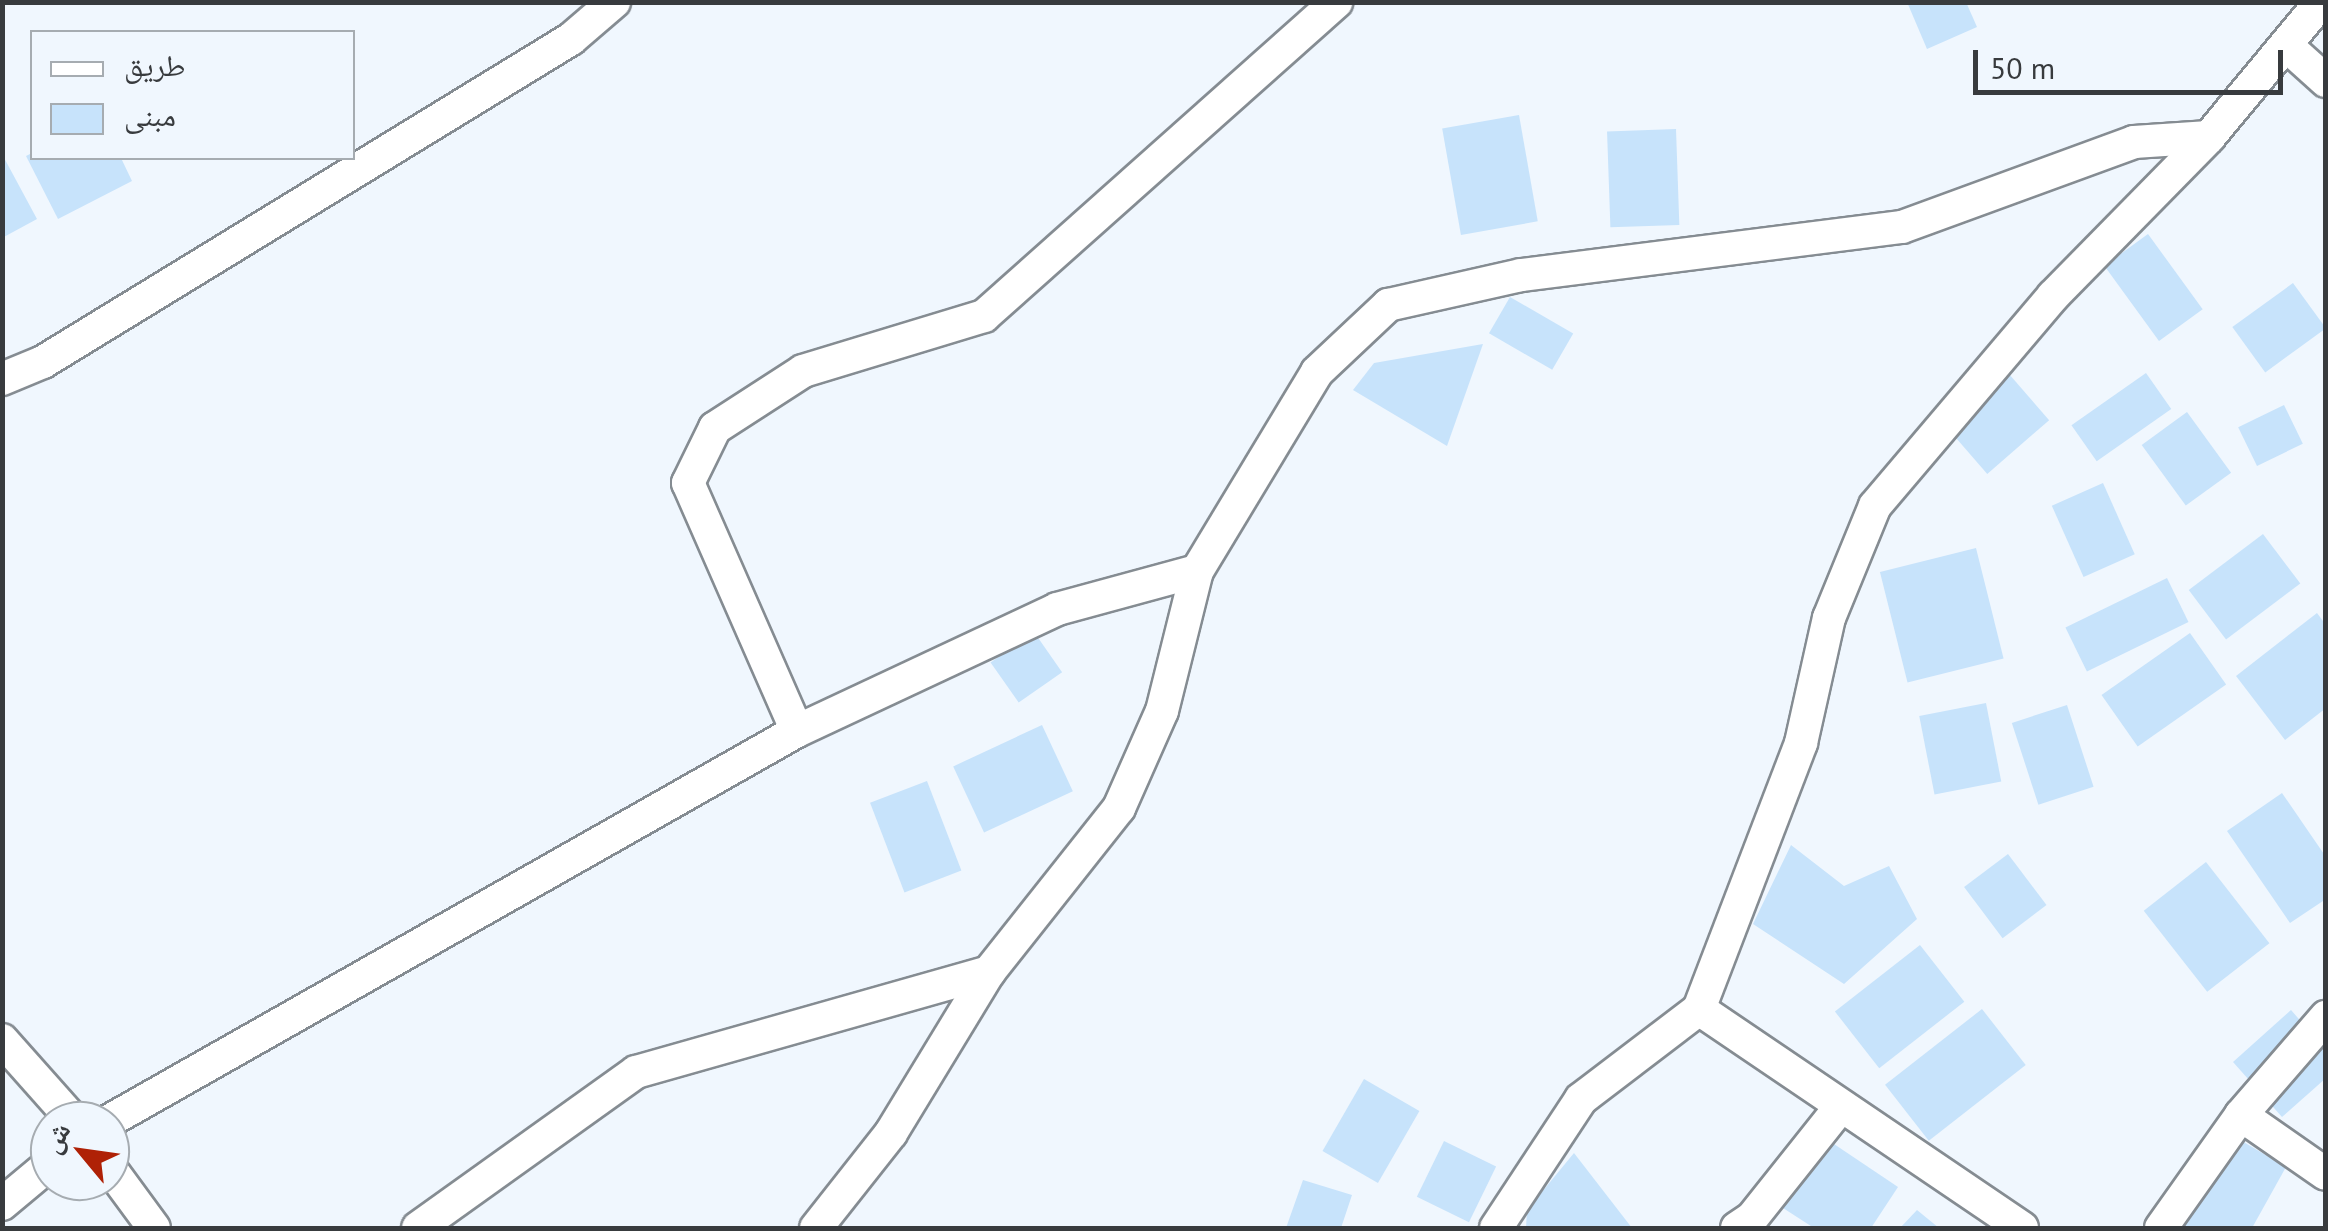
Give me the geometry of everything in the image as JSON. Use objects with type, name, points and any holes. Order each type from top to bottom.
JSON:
[{"type":"street","points":[[2,380],[43,362],[571,39],[614,2]]},
{"type":"street","points":[[797,731],[688,483],[715,428],[803,371],[984,316],[1338,2]]},
{"type":"street","points":[[1496,1228],[1581,1099],[1699,1009],[1802,743],[1829,618],[1875,506],[2052,296],[2209,137],[2321,2]]},
{"type":"street","points":[[2286,44],[2326,81]]},
{"type":"street","points":[[816,1228],[890,1133],[989,972],[1118,808],[1162,711],[1197,571],[1318,372],[1388,305],[1520,274],[1902,228],[2134,142],[2209,137]]},
{"type":"street","points":[[130,1109],[797,731],[1057,609],[1197,571]]},
{"type":"street","points":[[418,1228],[636,1072],[989,972]]},
{"type":"street","points":[[1699,1009],[2022,1228]]},
{"type":"street","points":[[2162,1228],[2241,1116],[2326,1017]]},
{"type":"street","points":[[2,1040],[56,1101]]},
{"type":"street","points":[[1737,1228],[1752,1218],[1842,1106]]},
{"type":"street","points":[[2241,1116],[2326,1174]]},
{"type":"street","points":[[2,1204],[30,1181]]},
{"type":"street","points":[[130,1195],[154,1228]]},
{"type":"building","points":[[1907,2],[1966,2],[1977,27],[1927,49]]},
{"type":"building","points":[[1519,115],[1538,221],[1461,235],[1442,129]]},
{"type":"building","points":[[1676,129],[1679,225],[1610,227],[1607,131]]},
{"type":"building","points":[[2,154],[37,219],[2,238]]},
{"type":"building","points":[[30,154],[30,160],[122,160],[132,181],[58,219],[26,156]]},
{"type":"building","points":[[2148,234],[2203,309],[2159,341],[2104,266]]},
{"type":"building","points":[[2293,283],[2326,328],[2265,372],[2232,327]]},
{"type":"building","points":[[1510,297],[1573,334],[1552,370],[1489,333]]},
{"type":"building","points":[[1483,344],[1447,446],[1353,390],[1374,363]]},
{"type":"building","points":[[1996,359],[2049,420],[1987,474],[1934,413]]},
{"type":"building","points":[[2146,373],[2171,409],[2097,461],[2071,425]]},
{"type":"building","points":[[2284,405],[2303,444],[2257,466],[2238,427]]},
{"type":"building","points":[[2187,412],[2231,473],[2186,506],[2142,445]]},
{"type":"building","points":[[2103,483],[2135,554],[2084,577],[2052,506]]},
{"type":"building","points":[[2263,534],[2300,584],[2226,639],[2189,590]]},
{"type":"building","points":[[1976,548],[2004,659],[1908,683],[1880,572]]},
{"type":"building","points":[[2167,578],[2188,622],[2087,672],[2065,628]]},
{"type":"building","points":[[2317,613],[2326,625],[2326,708],[2285,740],[2236,676]]},
{"type":"building","points":[[1034,632],[1062,672],[1019,703],[991,662]]},
{"type":"building","points":[[2190,633],[2226,685],[2138,747],[2102,695]]},
{"type":"building","points":[[1986,703],[2001,782],[1935,795],[1919,716]]},
{"type":"building","points":[[2067,705],[2094,787],[2038,805],[2012,723]]},
{"type":"building","points":[[1042,725],[1073,791],[984,833],[953,766]]},
{"type":"building","points":[[927,781],[961,871],[904,892],[870,803]]},
{"type":"building","points":[[2282,793],[2326,857],[2326,899],[2290,923],[2227,831]]},
{"type":"building","points":[[1791,845],[1844,886],[1889,866],[1917,919],[1844,984],[1753,924]]},
{"type":"building","points":[[2008,854],[2047,905],[2003,938],[1964,887]]},
{"type":"building","points":[[2206,862],[2269,943],[2207,992],[2144,911]]},
{"type":"building","points":[[1920,945],[1964,1002],[1879,1068],[1835,1011]]},
{"type":"building","points":[[1982,1009],[2026,1065],[1929,1141],[1885,1085]]},
{"type":"building","points":[[2291,1010],[2326,1050],[2326,1078],[2282,1117],[2233,1062]]},
{"type":"building","points":[[1364,1079],[1419,1111],[1378,1183],[1322,1151]]},
{"type":"building","points":[[2230,1134],[2286,1167],[2252,1228],[2177,1228]]},
{"type":"building","points":[[1828,1140],[1898,1187],[1871,1228],[1814,1228],[1783,1208]]},
{"type":"building","points":[[1444,1141],[1496,1166],[1469,1222],[1417,1197]]},
{"type":"building","points":[[1574,1153],[1632,1228],[1526,1228],[1527,1210]]},
{"type":"building","points":[[1303,1180],[1352,1195],[1341,1228],[1286,1228]]},
{"type":"building","points":[[1917,1210],[1939,1228],[1900,1228]]}]
